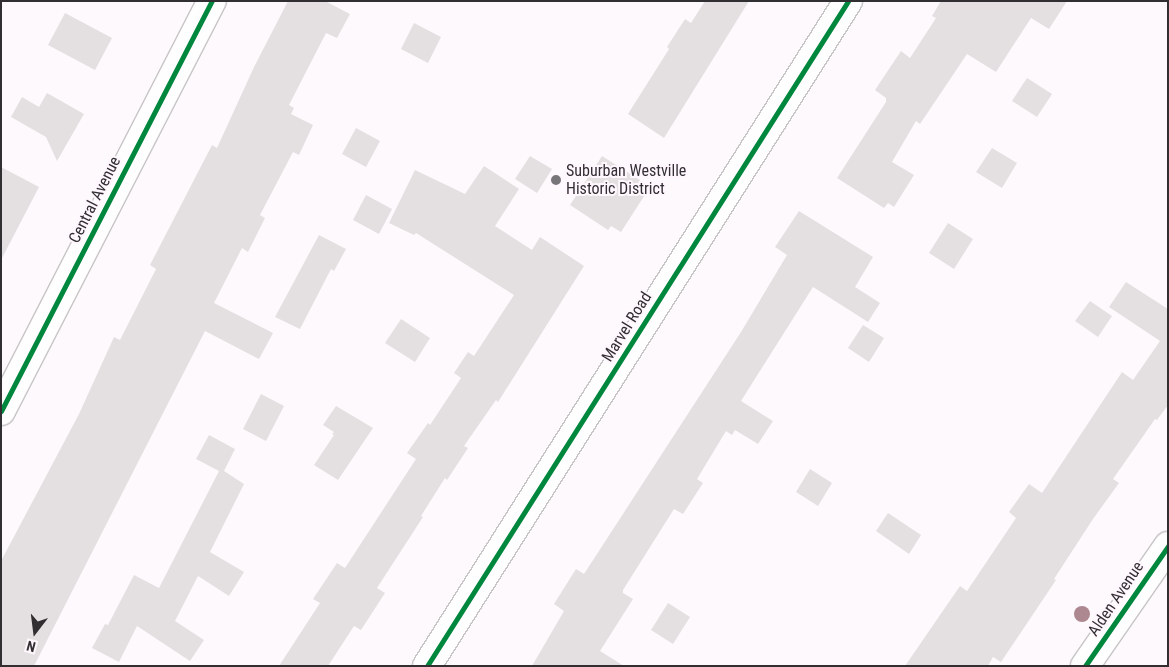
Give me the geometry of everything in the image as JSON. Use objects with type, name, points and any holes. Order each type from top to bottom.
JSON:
[{"type":"street","name":"Central Avenue","points":[[1,411],[212,1]]},
{"type":"street","name":"Marvel Road","points":[[427,666],[848,1]]},
{"type":"street","name":"Alden Avenue","points":[[1085,666],[1168,546]]},
{"type":"building","points":[[288,1],[325,1],[350,14],[337,38],[326,33],[289,105],[294,108],[291,114],[313,125],[299,155],[293,152],[260,215],[265,218],[248,252],[242,248],[214,303],[273,333],[259,359],[205,331],[34,666],[1,666],[1,561],[79,414],[114,337],[120,340],[156,269],[150,265],[212,145],[217,148],[254,67]]},
{"type":"building","points":[[705,1],[749,1],[664,138],[628,114],[669,49],[667,47],[685,19],[691,23]]},
{"type":"building","points":[[941,1],[1067,1],[1049,29],[1031,18],[996,72],[967,54],[920,124],[916,121],[892,162],[914,175],[894,207],[888,203],[884,208],[837,178],[886,102],[886,98],[875,90],[901,51],[910,58],[936,18],[932,16]]},
{"type":"building","points":[[65,13],[112,38],[95,70],[48,45]]},
{"type":"building","points":[[414,23],[441,37],[428,63],[401,49]]},
{"type":"building","points":[[1027,78],[1052,94],[1037,117],[1012,101]]},
{"type":"building","points":[[47,93],[84,114],[57,161],[46,137],[11,117],[22,97],[39,107]]},
{"type":"building","points":[[356,128],[380,141],[366,167],[342,154]]},
{"type":"building","points":[[992,148],[1017,163],[1002,188],[976,172]]},
{"type":"building","points":[[530,156],[552,169],[537,193],[515,179]]},
{"type":"building","points":[[602,156],[640,180],[638,184],[648,190],[621,232],[611,226],[608,230],[570,205]]},
{"type":"building","points":[[484,166],[519,189],[495,226],[532,250],[540,237],[584,266],[498,402],[496,400],[464,446],[468,448],[447,480],[445,478],[421,516],[423,517],[377,588],[385,593],[361,630],[354,626],[328,666],[279,666],[320,603],[313,599],[337,563],[345,568],[416,459],[407,453],[428,423],[430,425],[461,378],[454,373],[468,352],[474,356],[514,295],[416,233],[414,235],[389,223],[415,170],[465,194]]},
{"type":"building","points":[[1,167],[39,187],[1,260]]},
{"type":"building","points":[[366,195],[392,209],[379,234],[353,220]]},
{"type":"building","points":[[799,211],[873,257],[855,287],[880,303],[868,322],[813,287],[741,401],[773,421],[758,444],[735,430],[732,435],[726,431],[697,479],[703,483],[683,514],[674,509],[623,590],[623,593],[633,599],[600,651],[624,666],[532,666],[564,611],[554,604],[576,569],[584,574],[741,332],[787,255],[775,247]]},
{"type":"building","points":[[948,223],[973,239],[954,269],[929,253]]},
{"type":"building","points":[[319,235],[346,249],[334,271],[331,269],[300,329],[275,317]]},
{"type":"building","points":[[1126,282],[1168,309],[1168,405],[1157,420],[1155,419],[1113,479],[1119,483],[1093,519],[1054,579],[1056,580],[1001,662],[993,657],[988,666],[905,666],[960,586],[967,591],[1016,518],[1009,512],[1029,484],[1042,493],[1122,372],[1133,380],[1160,341],[1109,307]]},
{"type":"building","points":[[1090,301],[1112,316],[1098,337],[1075,321]]},
{"type":"building","points":[[401,319],[430,338],[415,362],[385,343]]},
{"type":"building","points":[[863,325],[884,338],[869,362],[848,348]]},
{"type":"building","points":[[261,394],[284,406],[266,441],[243,429]]},
{"type":"building","points":[[336,406],[373,428],[338,480],[314,465],[334,435],[332,434],[334,432],[323,425]]},
{"type":"building","points":[[209,435],[235,449],[224,471],[244,484],[210,552],[244,572],[229,596],[198,576],[175,621],[204,640],[190,661],[137,626],[119,662],[92,648],[105,624],[108,625],[134,575],[159,588],[219,471],[196,459]]},
{"type":"building","points":[[810,469],[832,483],[818,506],[796,492]]},
{"type":"building","points":[[888,513],[921,535],[909,554],[876,531]]},
{"type":"building","points":[[668,603],[690,617],[673,644],[651,630]]},
{"type":"cycle path","points":[[1,411],[212,1]]},
{"type":"cycle path","points":[[427,666],[848,1]]},
{"type":"cycle path","points":[[1085,666],[1168,546]]},
{"type":"place","name":"Suburban Westville Historic District","points":[[556,180]]}]
